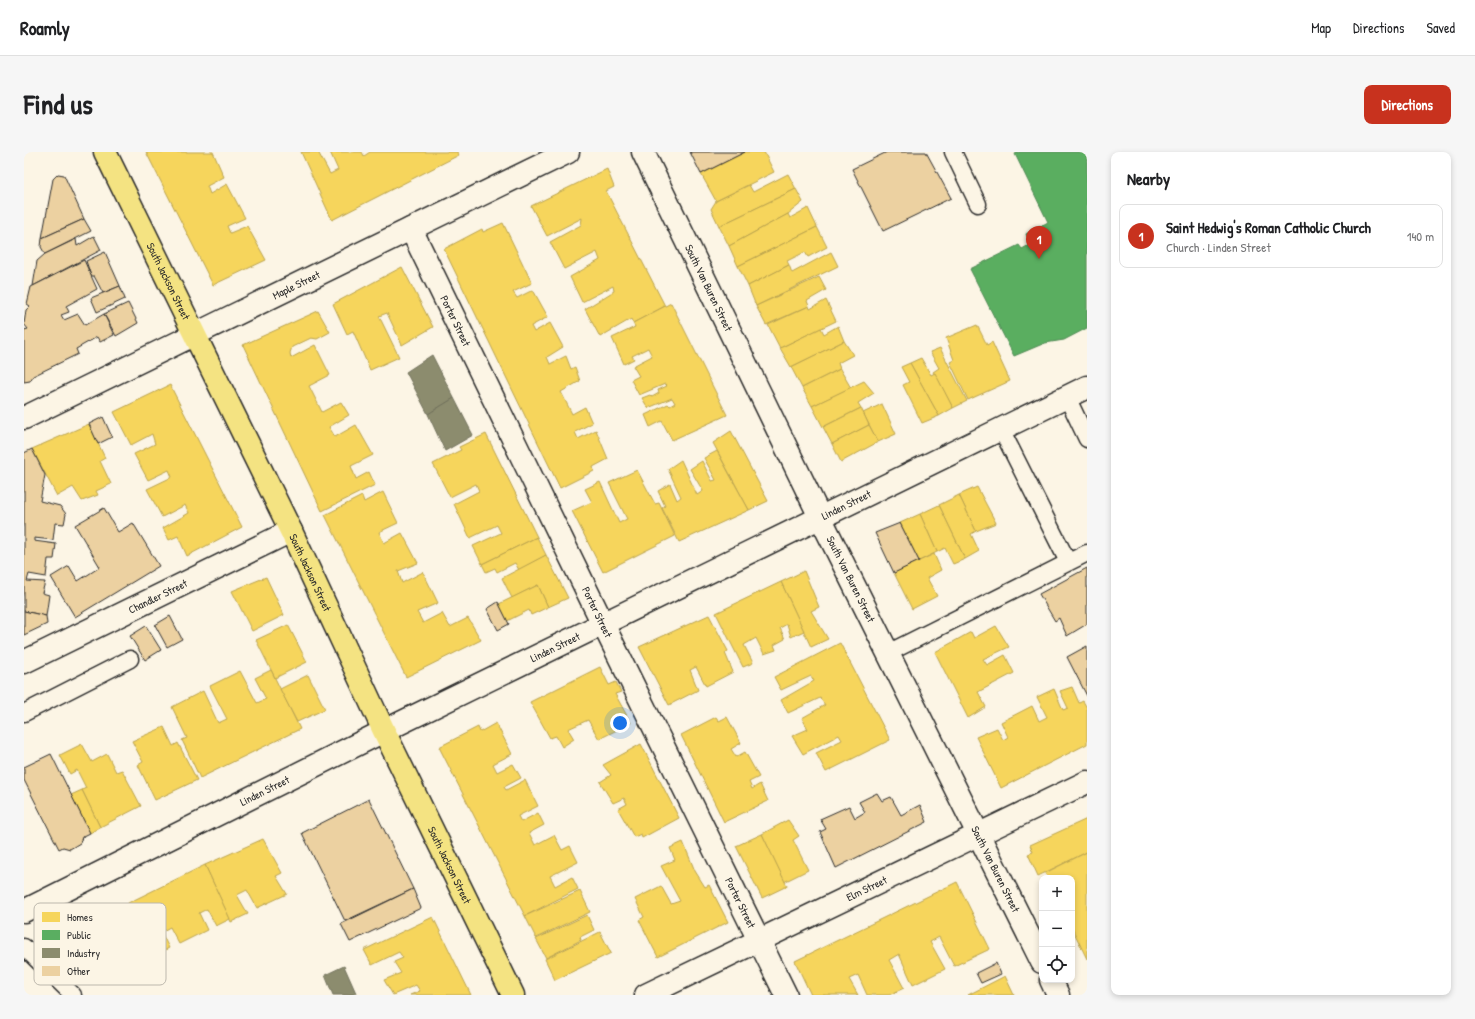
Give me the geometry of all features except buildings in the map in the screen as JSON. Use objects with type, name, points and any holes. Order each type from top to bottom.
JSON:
[{"type":"main road","name":"South Jackson Street","points":[[105,152],[291,531],[384,731],[513,995]]},
{"type":"street","name":"Maple Street","points":[[24,418],[568,152]]},
{"type":"street","name":"South Van Buren Street","points":[[643,152],[820,517],[980,834],[1039,956]]},
{"type":"street","name":"Porter Street","points":[[411,229],[603,624],[786,995]]},
{"type":"street","name":"Linden Street","points":[[38,903],[384,731],[1087,387]]},
{"type":"street","name":"Chandler Street","points":[[24,662],[291,531]]},
{"type":"street","name":"Elm Street","points":[[646,995],[1087,782]]},
{"type":"street","name":"Linden Street","points":[[24,910],[34,905]]},
{"type":"street","points":[[1052,983],[1058,995]]},
{"type":"lane","points":[[953,152],[978,204]]},
{"type":"lane","points":[[1067,397],[1087,439]]},
{"type":"lane","points":[[1001,429],[1068,562]]},
{"type":"lane","points":[[888,653],[1087,553]]},
{"type":"lane","points":[[24,713],[130,659]]},
{"type":"lane","points":[[24,947],[34,957]]},
{"type":"lane","points":[[63,985],[73,995]]},
{"type":"place","name":"Saint Hedwig's Roman Catholic Church","points":[[1039,259]]}]
